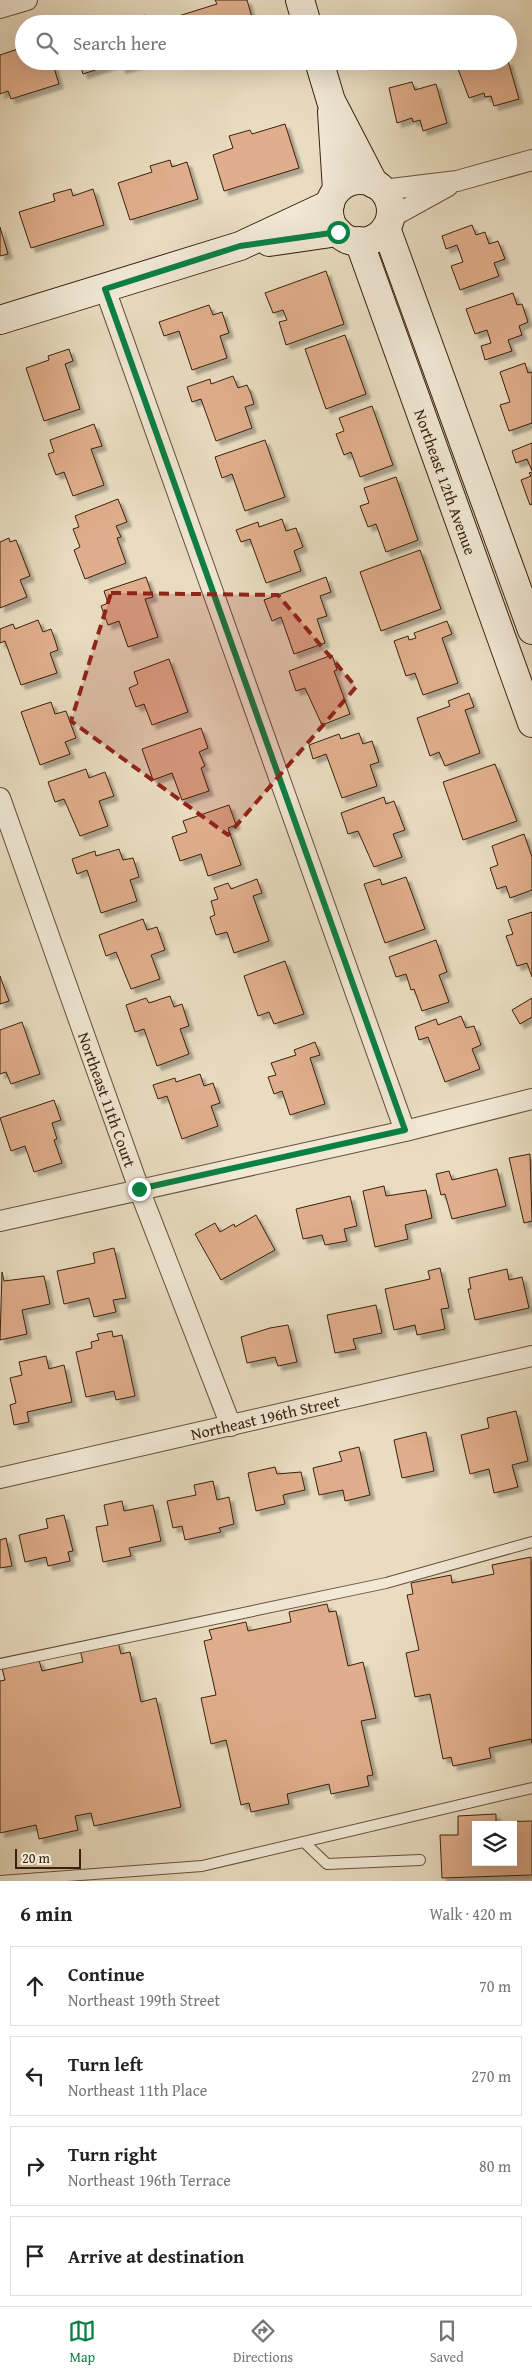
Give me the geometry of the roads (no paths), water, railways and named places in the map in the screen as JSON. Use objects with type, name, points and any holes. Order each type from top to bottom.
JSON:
[{"type":"street","points":[[0,8],[27,0]]},
{"type":"street","points":[[300,0],[304,15]]},
{"type":"street","points":[[322,70],[332,101],[378,187],[388,198],[388,223]]},
{"type":"street","points":[[332,101],[334,197],[330,218],[349,236]]},
{"type":"street","points":[[0,320],[240,246],[334,197],[345,184],[354,180],[364,180],[378,187],[456,181],[532,160]]},
{"type":"street","points":[[240,246],[349,236],[374,238],[388,223],[456,181]]},
{"type":"street","name":"Northeast 12th Avenue","points":[[388,223],[532,630]]},
{"type":"street","name":"Northeast 12th Avenue","points":[[349,236],[532,723]]},
{"type":"street","points":[[105,289],[405,1130]]},
{"type":"street","name":"Northeast 11th Court","points":[[0,798],[139,1189],[232,1426]]},
{"type":"street","points":[[0,1221],[405,1130],[532,1099]]},
{"type":"street","name":"Northeast 196th Street","points":[[0,1478],[532,1356]]},
{"type":"lane","points":[[0,1664],[386,1583],[532,1542]]},
{"type":"lane","points":[[0,1881],[202,1866],[532,1788]]},
{"type":"lane","points":[[304,1842],[327,1864],[420,1860]]}]
